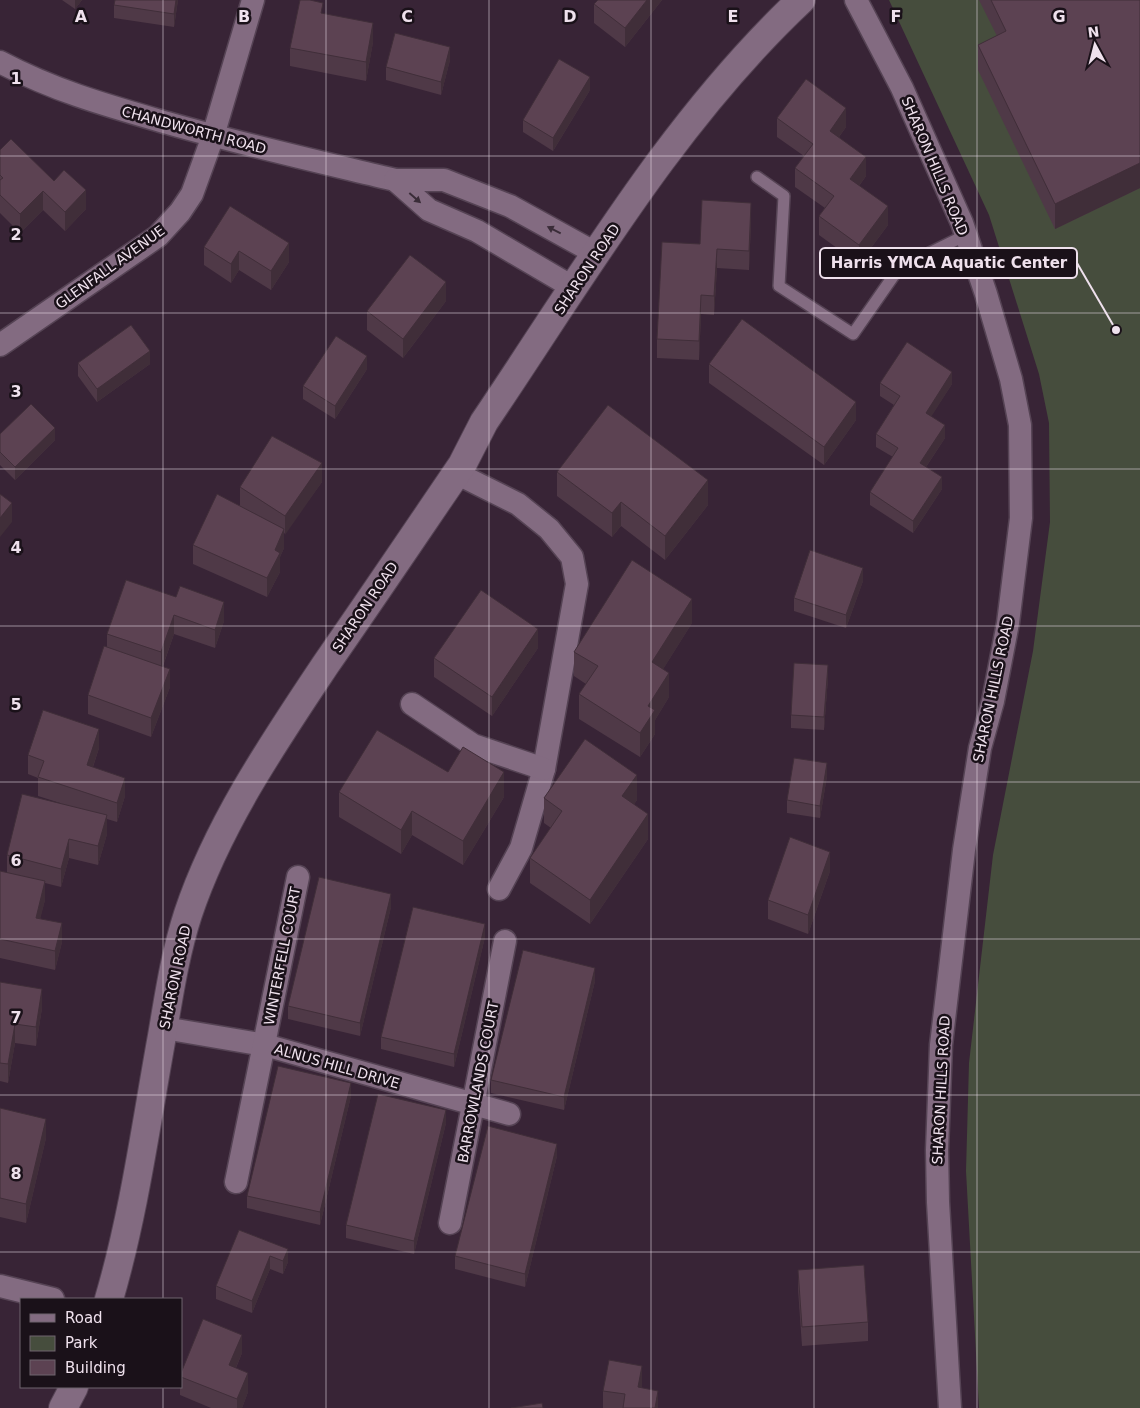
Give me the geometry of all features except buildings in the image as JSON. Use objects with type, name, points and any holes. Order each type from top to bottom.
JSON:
[{"type":"main road","name":"SHARON ROAD","points":[[109,1298],[121,1253],[177,951],[189,912],[222,834],[249,784],[286,723],[456,472],[484,422],[672,145],[715,90],[801,0]]},
{"type":"main road","points":[[63,1408],[73,1388]]},
{"type":"street","name":"GLENFALL AVENUE","points":[[0,345],[158,236],[180,212],[192,194],[213,136],[252,0]]},
{"type":"street","name":"SHARON HILLS ROAD","points":[[856,0],[902,88],[966,235],[1011,379],[1020,425],[1021,518],[1008,623],[993,701],[980,748],[964,850],[941,1045],[937,1150],[938,1193],[950,1408]]},
{"type":"street","name":"CHANDWORTH ROAD","points":[[0,62],[35,80],[83,99],[213,136],[395,180],[444,180],[510,206],[597,254]]},
{"type":"street","name":"CHANDWORTH ROAD","points":[[395,180],[429,210],[477,232],[574,288]]},
{"type":"street","points":[[456,472],[518,504],[549,529],[572,557],[577,584],[544,769],[521,848],[499,889]]},
{"type":"street","points":[[412,704],[473,745],[544,769]]},
{"type":"street","name":"WINTERFELL COURT","points":[[236,1182],[298,877]]},
{"type":"street","name":"BARROWLANDS COURT","points":[[450,1224],[475,1104],[505,941]]},
{"type":"street","name":"ALNUS HILL DRIVE","points":[[164,1028],[265,1045],[508,1114]]},
{"type":"street","points":[[0,1286],[49,1298]]},
{"type":"lane","points":[[758,177],[784,196],[779,286],[853,334],[899,268],[966,235]]},
{"type":"green space","points":[[889,0],[1140,0],[1140,1408],[979,1408],[966,1171],[969,1063],[993,855],[1033,651],[1050,522],[1049,423],[1039,374],[989,215]]},
{"type":"place","name":"Harris YMCA Aquatic Center","points":[[1116,330]]}]
